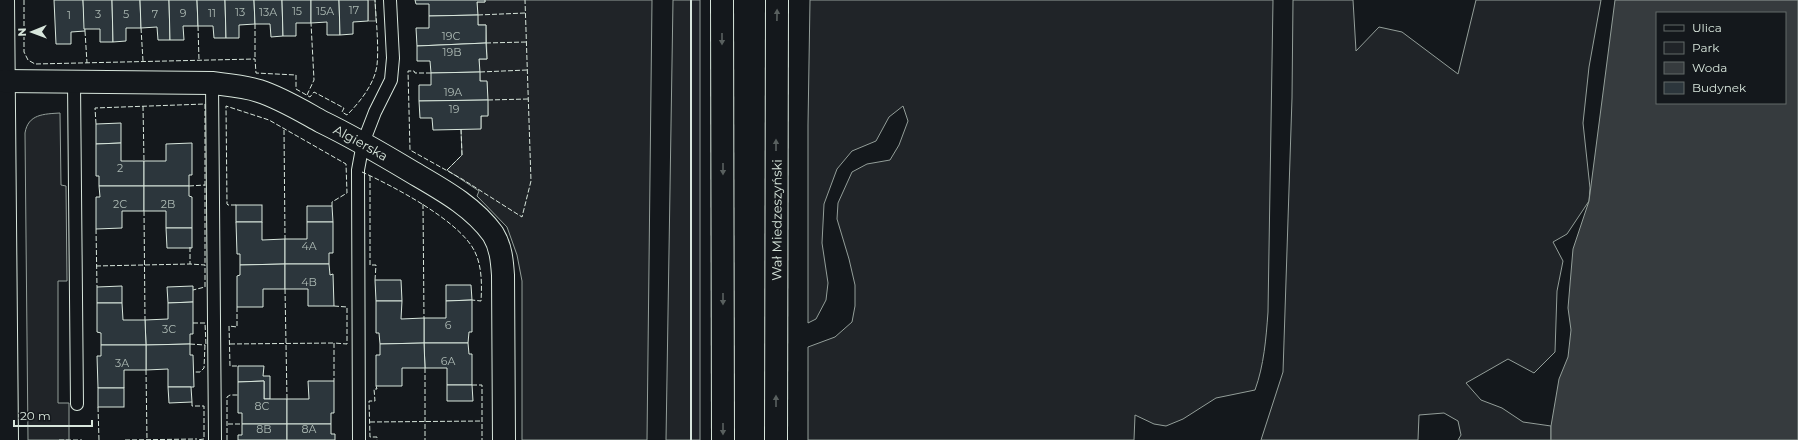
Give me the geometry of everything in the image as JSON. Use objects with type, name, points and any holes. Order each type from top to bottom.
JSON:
[{"type":"street","points":[[3,0],[3,345],[7,440]]},
{"type":"street","points":[[722,0],[723,440]]},
{"type":"street","name":"Wał Miedzeszyński","points":[[776,440],[777,0]]},
{"type":"street","name":"Algierska","points":[[2,81],[74,83],[212,83],[238,86],[260,91],[281,100],[364,143],[455,198],[482,220],[494,236],[501,252],[503,275],[504,440]]},
{"type":"lane","points":[[359,440],[358,170],[364,143],[375,112],[391,80],[392,58],[390,0]]},
{"type":"lane","points":[[74,83],[77,404]]},
{"type":"lane","points":[[212,83],[215,440]]},
{"type":"green space","points":[[368,0],[375,0],[376,21],[368,21]]},
{"type":"green space","points":[[485,0],[652,0],[647,440],[522,440],[522,281],[517,255],[507,227],[477,196],[479,191],[447,170],[462,155],[461,129],[481,128],[481,116],[488,115],[487,82],[480,81],[479,59],[487,59],[486,25],[478,25],[477,2],[485,2]]},
{"type":"green space","points":[[673,0],[700,0],[700,440],[666,440]]},
{"type":"green space","points":[[810,0],[1273,0],[1268,312],[1263,361],[1255,390],[1216,398],[1183,419],[1166,426],[1154,424],[1135,415],[1134,440],[808,440],[808,347],[835,337],[852,322],[855,306],[855,285],[837,219],[838,203],[852,172],[867,164],[890,160],[899,145],[908,121],[903,106],[889,117],[876,141],[852,151],[837,169],[824,204],[822,243],[828,283],[826,300],[816,319],[808,323],[808,125]]},
{"type":"green space","points":[[1293,0],[1353,0],[1356,51],[1379,27],[1402,32],[1458,74],[1476,0],[1601,0],[1589,67],[1583,123],[1590,188],[1589,201],[1567,234],[1553,242],[1563,261],[1557,291],[1555,352],[1534,373],[1508,359],[1466,383],[1481,400],[1502,408],[1523,422],[1551,426],[1551,440],[1458,440],[1461,435],[1458,421],[1444,413],[1419,415],[1418,440],[1261,440],[1283,372],[1292,98]]},
{"type":"green space","points":[[60,113],[61,185],[66,186],[67,281],[58,281],[58,403],[69,403],[69,440],[28,440],[25,133],[29,122],[38,116]]},
{"type":"water","points":[[1615,0],[1798,0],[1798,440],[1551,440],[1551,426],[1559,379],[1568,357],[1571,330],[1568,308],[1573,249],[1589,201]]},
{"type":"building","points":[[54,0],[83,0],[85,31],[71,32],[71,44],[56,44]]},
{"type":"building","points":[[83,0],[112,0],[113,42],[100,42],[100,29],[84,29]]},
{"type":"building","points":[[112,0],[140,0],[141,28],[126,28],[126,41],[113,42]]},
{"type":"building","points":[[140,0],[169,0],[170,40],[158,40],[157,27],[141,28]]},
{"type":"building","points":[[169,0],[197,0],[198,26],[183,26],[184,40],[170,40]]},
{"type":"building","points":[[197,0],[225,0],[226,38],[214,38],[213,26],[198,26]]},
{"type":"building","points":[[225,0],[254,0],[255,24],[239,25],[239,38],[226,38]]},
{"type":"building","points":[[254,0],[282,0],[283,36],[271,37],[270,24],[255,24]]},
{"type":"building","points":[[282,0],[311,0],[311,23],[296,23],[296,36],[283,36]]},
{"type":"building","points":[[311,0],[339,0],[340,35],[327,35],[327,22],[311,23]]},
{"type":"building","points":[[339,0],[368,0],[368,21],[353,22],[353,34],[340,35]]},
{"type":"building","points":[[415,0],[485,0],[485,2],[477,2],[478,15],[429,16],[429,4],[416,4]]},
{"type":"building","points":[[478,15],[478,25],[486,25],[486,43],[417,46],[416,28],[429,28],[429,16]]},
{"type":"building","points":[[486,43],[487,59],[479,59],[480,72],[431,73],[430,61],[417,61],[417,46]]},
{"type":"building","points":[[480,72],[480,81],[487,81],[488,100],[419,101],[419,85],[431,85],[431,73]]},
{"type":"building","points":[[488,100],[488,116],[481,116],[481,129],[433,130],[432,118],[420,118],[419,101]]},
{"type":"building","points":[[121,123],[121,143],[96,144],[96,124]]},
{"type":"building","points":[[121,143],[121,161],[144,161],[144,186],[99,186],[99,176],[96,176],[96,144]]},
{"type":"building","points":[[192,143],[192,175],[189,175],[189,186],[144,186],[144,161],[166,161],[166,144]]},
{"type":"building","points":[[99,186],[144,186],[144,211],[122,211],[122,228],[96,229],[96,197],[100,197]]},
{"type":"building","points":[[144,186],[189,186],[189,196],[192,197],[192,228],[166,228],[166,211],[144,211]]},
{"type":"building","points":[[236,205],[262,205],[262,222],[236,222]]},
{"type":"building","points":[[307,206],[332,206],[333,222],[307,222]]},
{"type":"building","points":[[236,222],[262,222],[262,240],[285,239],[285,264],[240,265],[240,254],[237,254]]},
{"type":"building","points":[[307,222],[333,222],[333,253],[329,253],[329,264],[285,264],[285,239],[307,239]]},
{"type":"building","points":[[166,228],[192,228],[192,248],[167,248]]},
{"type":"building","points":[[285,264],[285,289],[263,289],[263,307],[237,307],[237,276],[240,275],[240,265]]},
{"type":"building","points":[[285,264],[329,264],[330,275],[333,274],[334,306],[308,306],[308,289],[285,289]]},
{"type":"building","points":[[375,280],[401,280],[402,301],[376,301]]},
{"type":"building","points":[[446,285],[471,285],[472,300],[446,301]]},
{"type":"building","points":[[122,286],[122,303],[97,303],[97,287]]},
{"type":"building","points":[[193,286],[193,302],[168,303],[167,287]]},
{"type":"building","points":[[472,300],[472,332],[469,332],[468,343],[424,343],[424,318],[446,318],[446,301]]},
{"type":"building","points":[[376,301],[402,301],[401,319],[424,318],[424,343],[380,344],[379,333],[376,333]]},
{"type":"building","points":[[193,302],[193,334],[190,334],[190,344],[146,345],[145,320],[168,319],[168,303]]},
{"type":"building","points":[[97,303],[122,303],[123,320],[145,320],[146,345],[101,345],[101,333],[97,332]]},
{"type":"building","points":[[424,343],[468,343],[469,354],[472,354],[472,385],[447,385],[447,368],[425,368]]},
{"type":"building","points":[[424,343],[425,368],[402,368],[402,386],[376,386],[376,355],[380,355],[380,344]]},
{"type":"building","points":[[190,344],[190,355],[193,355],[194,387],[168,387],[168,369],[146,370],[146,345]]},
{"type":"building","points":[[101,345],[146,345],[146,370],[124,370],[124,388],[98,388],[97,356],[101,356]]},
{"type":"building","points":[[238,366],[264,366],[263,376],[270,376],[270,399],[264,399],[264,381],[238,382]]},
{"type":"building","points":[[264,381],[264,399],[287,399],[287,424],[242,424],[242,413],[238,413],[238,382]]},
{"type":"building","points":[[308,381],[334,381],[334,413],[331,413],[331,424],[287,424],[287,399],[309,399]]},
{"type":"building","points":[[447,385],[472,385],[473,401],[447,401]]},
{"type":"building","points":[[168,387],[191,387],[192,402],[169,403]]},
{"type":"building","points":[[98,388],[124,388],[124,407],[98,407]]},
{"type":"building","points":[[242,424],[287,424],[287,440],[238,440],[238,435],[242,435]]},
{"type":"building","points":[[287,424],[331,424],[331,434],[335,434],[335,440],[287,440]]},
{"type":"fence","points":[[24,0],[24,52],[28,60],[35,64],[255,59],[256,73],[296,75],[296,89],[310,97],[314,92],[344,108],[342,112],[347,115],[366,92],[376,72],[378,50],[375,0]]},
{"type":"fence","points":[[431,73],[415,73],[414,71],[408,71],[410,150],[462,179],[522,217],[531,181],[525,0]]},
{"type":"fence","points":[[478,15],[525,13]]},
{"type":"fence","points":[[307,95],[314,80],[311,23]]},
{"type":"fence","points":[[255,24],[255,59]]},
{"type":"fence","points":[[198,26],[199,60]]},
{"type":"fence","points":[[141,28],[143,61]]},
{"type":"fence","points":[[85,31],[87,63]]},
{"type":"fence","points":[[486,43],[526,42]]},
{"type":"fence","points":[[480,72],[527,70]]},
{"type":"fence","points":[[488,100],[528,99]]},
{"type":"fence","points":[[96,124],[95,108],[205,104],[205,265]]},
{"type":"fence","points":[[143,106],[144,161]]},
{"type":"fence","points":[[236,205],[227,204],[226,106],[269,120],[346,164],[347,193],[332,202],[332,206]]},
{"type":"fence","points":[[447,170],[462,155],[461,129]]},
{"type":"fence","points":[[284,130],[285,239]]},
{"type":"fence","points":[[362,172],[424,205],[454,227],[466,239],[477,256],[481,275],[481,301],[472,300]]},
{"type":"fence","points":[[370,176],[370,265],[376,265],[375,280]]},
{"type":"fence","points":[[189,186],[205,185]]},
{"type":"fence","points":[[423,204],[424,318]]},
{"type":"fence","points":[[144,211],[145,320]]},
{"type":"fence","points":[[96,229],[97,287]]},
{"type":"fence","points":[[190,247],[190,264],[205,265],[205,287],[193,290]]},
{"type":"fence","points":[[96,266],[190,264]]},
{"type":"fence","points":[[285,289],[287,399]]},
{"type":"fence","points":[[334,306],[347,307],[347,344],[334,343],[334,381]]},
{"type":"fence","points":[[237,307],[237,327],[229,326],[230,366],[238,366]]},
{"type":"fence","points":[[193,323],[205,323],[206,345],[204,368],[200,372],[194,372]]},
{"type":"fence","points":[[230,344],[334,343]]},
{"type":"fence","points":[[190,344],[205,345]]},
{"type":"fence","points":[[425,368],[425,440]]},
{"type":"fence","points":[[146,370],[147,440]]},
{"type":"fence","points":[[472,385],[482,385],[482,440]]},
{"type":"fence","points":[[376,386],[377,389],[374,389],[375,401],[369,401],[370,437],[377,437],[377,440]]},
{"type":"fence","points":[[227,440],[227,397],[230,395],[238,395]]},
{"type":"fence","points":[[192,402],[192,406],[204,406],[204,439],[197,440]]},
{"type":"fence","points":[[98,407],[99,440]]},
{"type":"fence","points":[[370,422],[482,421]]},
{"type":"fence","points":[[228,424],[242,424]]},
{"type":"fence","points":[[125,440],[197,439]]},
{"type":"fence","points":[[59,440],[82,440]]},
{"type":"wall","points":[[691,0],[691,440]]}]
